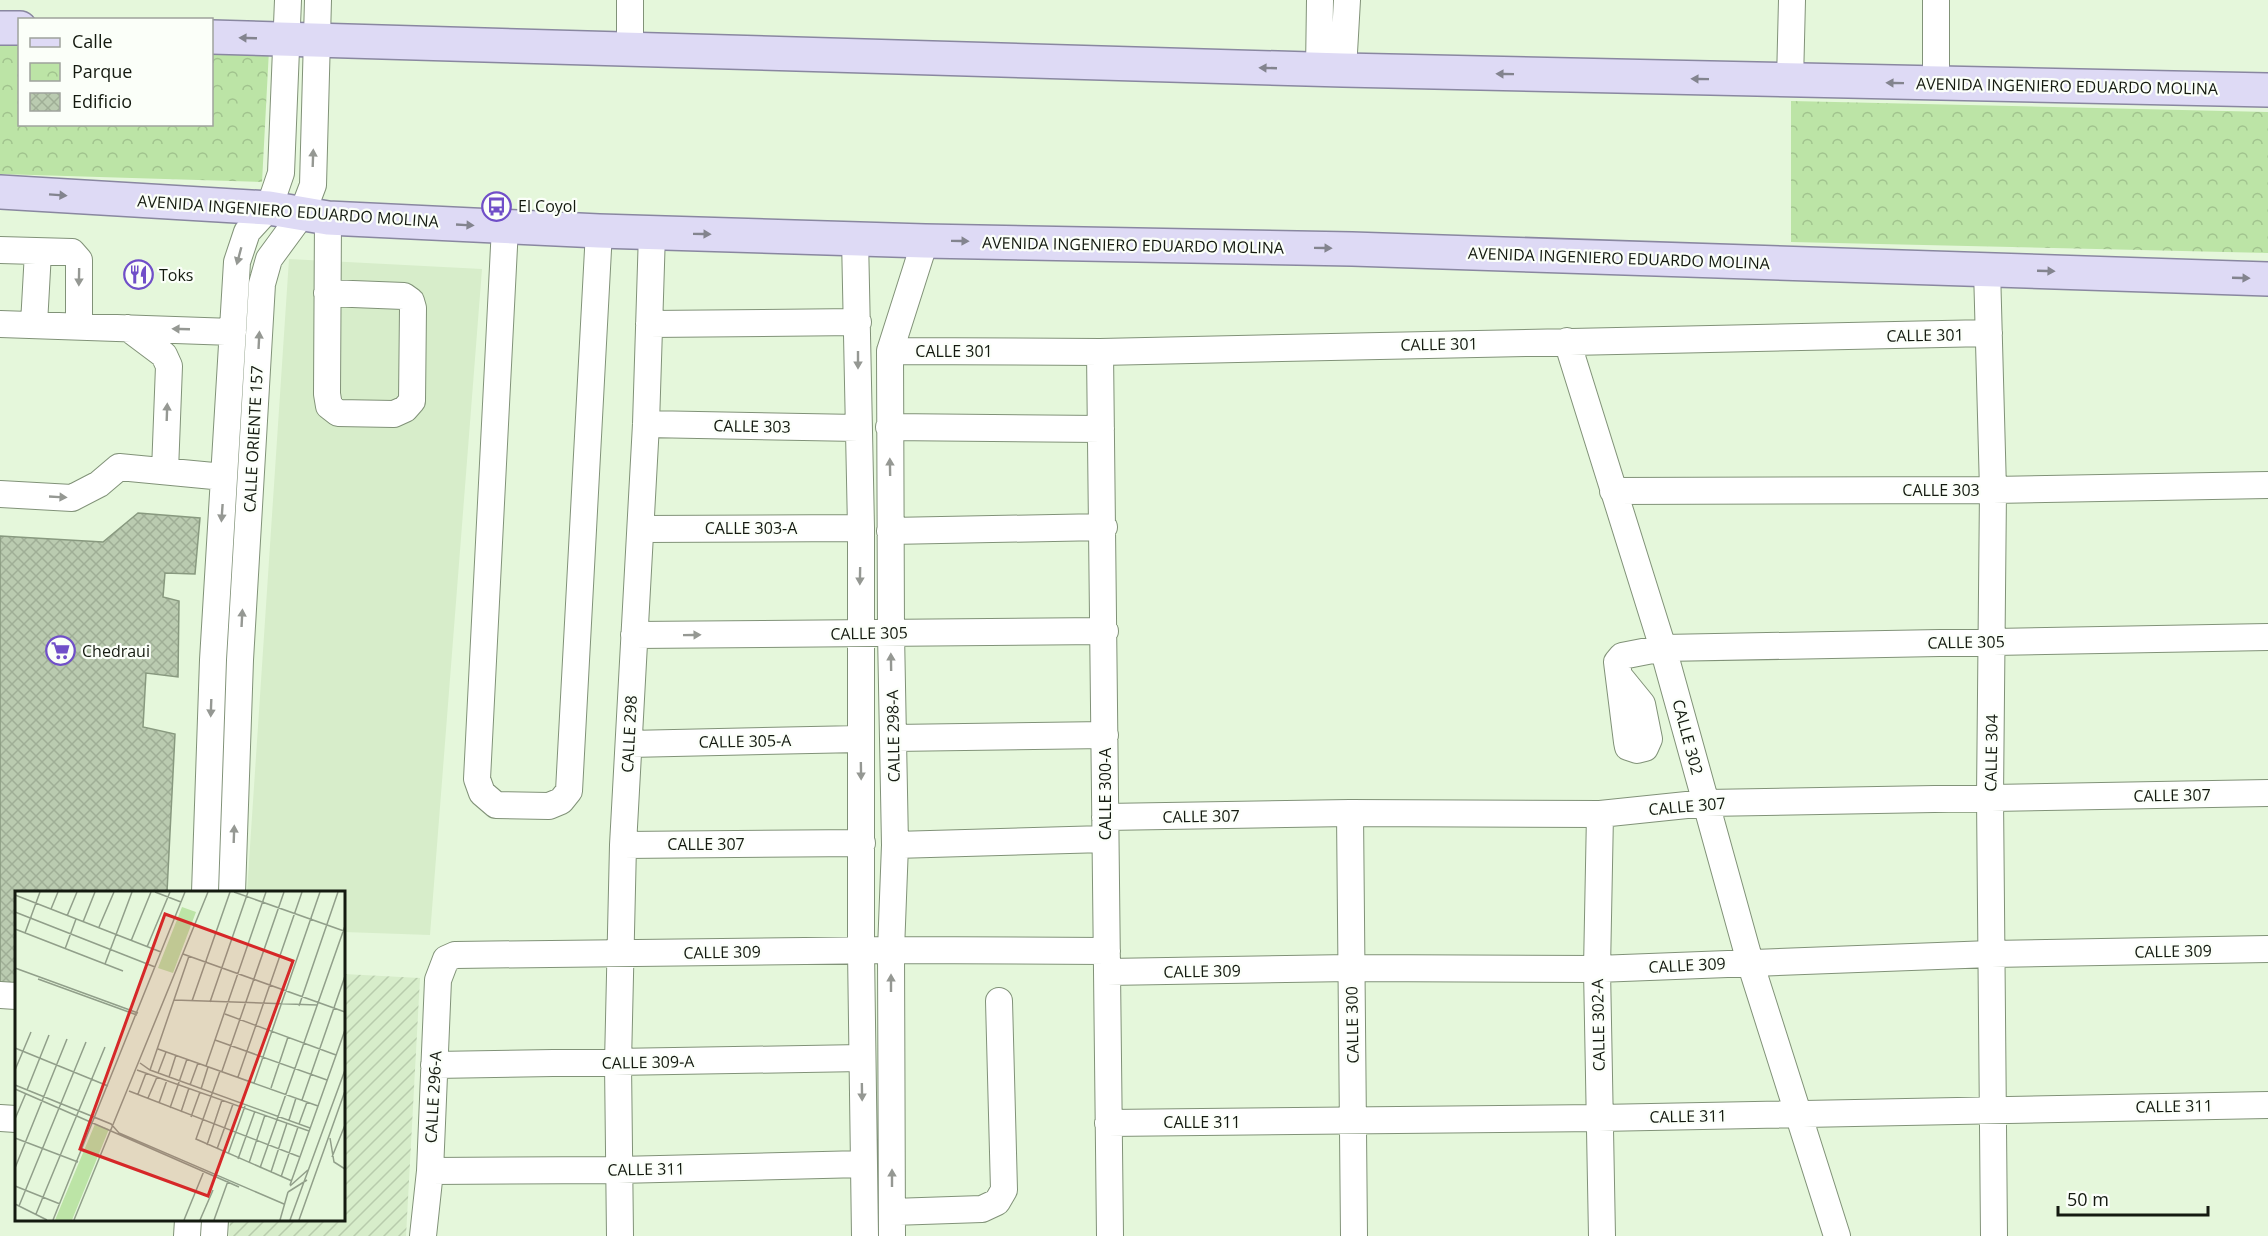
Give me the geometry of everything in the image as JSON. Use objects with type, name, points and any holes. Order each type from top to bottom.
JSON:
[{"type":"main road","points":[[0,27],[18,28]]},
{"type":"main road","name":"AVENIDA INGENIERO EDUARDO MOLINA","points":[[213,37],[1331,70],[2268,90]]},
{"type":"main road","name":"AVENIDA INGENIERO EDUARDO MOLINA","points":[[0,192],[269,207],[315,216],[599,231],[925,241],[1352,249],[2268,279]]},
{"type":"street","name":"CALLE ORIENTE 157","points":[[205,891],[213,660],[237,262],[247,232],[269,207],[281,172],[288,0]]},
{"type":"street","name":"CALLE ORIENTE 157","points":[[232,891],[240,660],[262,284],[269,259],[315,216],[313,185],[318,0]]},
{"type":"street","points":[[630,0],[630,48]]},
{"type":"street","points":[[1320,0],[1331,70]]},
{"type":"street","points":[[1331,70],[1347,0]]},
{"type":"street","points":[[1790,81],[1792,0]]},
{"type":"street","points":[[1936,0],[1936,83]]},
{"type":"street","points":[[315,216],[327,293],[327,394],[330,405],[338,413],[394,414],[405,410],[412,401],[413,308],[411,301],[404,296],[327,293]]},
{"type":"street","points":[[504,227],[477,779],[482,793],[496,805],[549,806],[561,801],[569,791],[599,231]]},
{"type":"street","name":"CALLE 298","points":[[620,1236],[618,1063],[623,845],[646,424],[652,233]]},
{"type":"street","name":"CALLE 298-A","points":[[855,238],[861,528],[859,633],[865,1236]]},
{"type":"street","name":"CALLE 298-A","points":[[892,1224],[891,950],[895,845],[891,633],[890,351],[925,241]]},
{"type":"street","points":[[0,250],[72,252],[79,260],[79,326]]},
{"type":"street","points":[[34,324],[38,252]]},
{"type":"street","name":"CALLE 304","points":[[1987,270],[1994,490],[1990,797],[1994,1236]]},
{"type":"street","points":[[649,324],[858,322]]},
{"type":"street","points":[[0,324],[233,332]]},
{"type":"street","points":[[128,328],[164,355],[169,366],[165,471]]},
{"type":"street","name":"CALLE 301","points":[[890,351],[1100,352],[1989,333]]},
{"type":"street","name":"CALLE 302","points":[[1567,342],[1663,648],[1750,962],[1836,1236]]},
{"type":"street","name":"CALLE 300-A","points":[[1100,352],[1104,528],[1110,1236]]},
{"type":"street","name":"CALLE 303","points":[[646,424],[858,428]]},
{"type":"street","points":[[889,427],[1101,429]]},
{"type":"street","points":[[0,494],[72,498],[99,484],[119,467],[224,477]]},
{"type":"street","name":"CALLE 303","points":[[1614,491],[1994,490],[2268,485]]},
{"type":"street","name":"CALLE 303-A","points":[[641,529],[861,528]]},
{"type":"street","points":[[890,531],[1104,528]]},
{"type":"street","name":"CALLE 305","points":[[634,635],[1105,632]]},
{"type":"street","name":"CALLE 305","points":[[1620,677],[1617,662],[1619,658],[1663,648],[2268,638]]},
{"type":"street","points":[[213,660],[240,660]]},
{"type":"street","points":[[893,738],[1105,735]]},
{"type":"street","name":"CALLE 305-A","points":[[629,744],[860,739]]},
{"type":"street","name":"CALLE 307","points":[[895,845],[1105,828],[1350,813],[1600,814],[1706,803],[2268,793]]},
{"type":"street","name":"CALLE 300","points":[[1350,813],[1354,1236]]},
{"type":"street","name":"CALLE 302-A","points":[[1600,814],[1597,969],[1602,1236]]},
{"type":"street","name":"CALLE 307","points":[[623,845],[862,843]]},
{"type":"street","name":"CALLE 309","points":[[446,959],[464,955],[891,950],[1107,962],[1350,968],[1597,969],[1991,954],[2268,949]]},
{"type":"street","name":"CALLE 296-A","points":[[423,1236],[430,1171],[438,980],[446,959]]},
{"type":"street","points":[[892,1224],[982,1209],[997,1202],[1004,1190],[999,1001]]},
{"type":"street","name":"CALLE 309-A","points":[[434,1065],[862,1058]]},
{"type":"street","name":"CALLE 311","points":[[1108,1123],[1354,1122],[2268,1105]]},
{"type":"street","points":[[0,1118],[15,1119]]},
{"type":"street","name":"CALLE 311","points":[[430,1171],[618,1170],[863,1164]]},
{"type":"street","points":[[187,1236],[188,1221]]},
{"type":"street","points":[[214,1236],[215,1221]]},
{"type":"shaded area","points":[[289,259],[482,269],[430,935],[345,932],[345,891],[247,891]]},
{"type":"shaded area","points":[[345,974],[420,978],[406,1236],[229,1236],[230,1221],[345,1221]]},
{"type":"green space","points":[[0,38],[18,39],[18,126],[213,126],[213,48],[269,50],[262,182],[0,174]]},
{"type":"green space","points":[[1791,101],[2268,112],[2268,253],[1791,242]]},
{"type":"building","points":[[138,513],[200,518],[195,574],[165,573],[163,597],[179,601],[178,677],[146,673],[143,727],[175,734],[167,891],[15,891],[15,988],[0,988],[0,536],[103,542]]},
{"type":"place","name":"El Coyol","points":[[497,206]]},
{"type":"place","name":"Toks","points":[[138,275]]},
{"type":"place","name":"Chedraui","points":[[61,651]]}]
